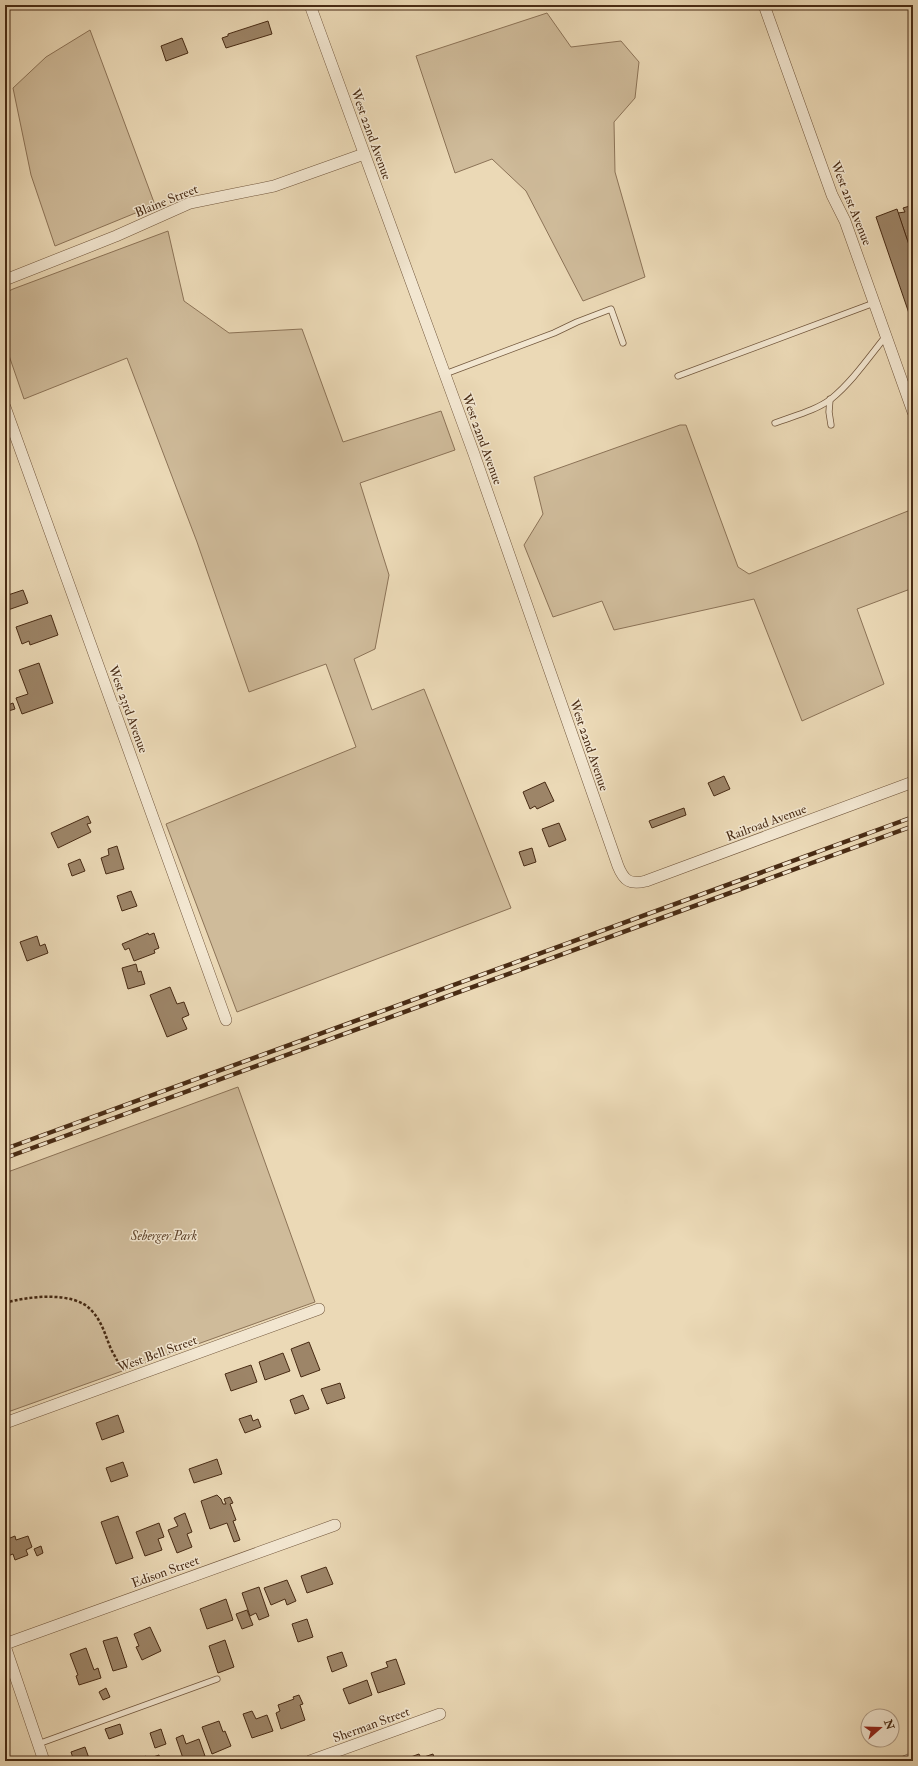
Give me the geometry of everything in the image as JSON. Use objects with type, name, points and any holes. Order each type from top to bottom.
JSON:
[{"type":"street","name":"West 22nd Avenue","points":[[310,5],[445,374],[618,866],[628,882]]},
{"type":"street","name":"West 21st Avenue","points":[[764,5],[832,195],[845,221],[912,406]]},
{"type":"street","name":"Blaine Street","points":[[5,280],[116,236],[190,203],[274,186],[364,154]]},
{"type":"street","name":"West 23rd Avenue","points":[[5,407],[226,1020]]},
{"type":"street","name":"Railroad Avenue","points":[[628,882],[634,883],[646,881],[913,782]]},
{"type":"street","name":"West Bell Street","points":[[5,1423],[320,1309]]},
{"type":"street","name":"Edison Street","points":[[5,1645],[335,1525]]},
{"type":"street","points":[[5,1645],[44,1761]]},
{"type":"street","name":"Sherman Street","points":[[310,1761],[440,1714]]},
{"type":"street","points":[[906,1761],[913,1758]]},
{"type":"lane","points":[[678,376],[874,303]]},
{"type":"lane","points":[[445,374],[554,334],[577,322],[611,309],[623,343]]},
{"type":"lane","points":[[774,423],[805,412],[830,400],[851,379],[886,336]]},
{"type":"lane","points":[[830,400],[829,412],[832,425]]},
{"type":"lane","points":[[38,1744],[217,1679]]},
{"type":"path","points":[[5,1303],[17,1300],[57,1297],[76,1301],[90,1308],[105,1331],[111,1349],[119,1364],[123,1380]]},
{"type":"green space","points":[[547,13],[571,47],[621,41],[639,62],[635,98],[614,122],[615,172],[645,277],[583,301],[526,191],[492,159],[455,173],[416,56]]},
{"type":"green space","points":[[90,30],[155,205],[55,246],[31,175],[13,88],[46,57]]},
{"type":"green space","points":[[168,231],[184,301],[229,333],[302,329],[343,442],[441,411],[455,450],[360,483],[389,575],[375,649],[354,659],[372,710],[424,689],[511,908],[237,1012],[166,824],[356,747],[326,664],[249,692],[197,542],[127,358],[24,399],[5,344],[5,293]]},
{"type":"green space","points":[[680,425],[686,425],[738,567],[749,574],[913,509],[913,588],[857,609],[884,684],[802,721],[754,599],[614,630],[602,601],[553,617],[524,545],[543,514],[534,477]]},
{"type":"green space","name":"Seberger Park","points":[[238,1087],[315,1302],[5,1413],[5,1173]]},
{"type":"building","points":[[268,21],[272,34],[226,48],[222,38],[228,36],[228,34]]},
{"type":"building","points":[[182,38],[188,53],[166,61],[161,46]]},
{"type":"building","points":[[913,205],[913,257],[898,213],[905,212],[903,208]]},
{"type":"building","points":[[897,209],[913,257],[913,325],[876,217]]},
{"type":"building","points":[[23,590],[28,603],[5,611],[5,596]]},
{"type":"building","points":[[51,615],[58,635],[30,645],[29,641],[22,644],[16,627]]},
{"type":"building","points":[[39,663],[53,703],[22,714],[16,698],[28,694],[19,670]]},
{"type":"building","points":[[13,703],[15,709],[5,712],[5,706]]},
{"type":"building","points":[[724,776],[730,789],[714,796],[708,783]]},
{"type":"building","points":[[545,782],[554,801],[537,809],[535,806],[530,809],[523,792]]},
{"type":"building","points":[[684,808],[686,815],[652,828],[649,821]]},
{"type":"building","points":[[88,816],[91,823],[87,824],[91,832],[58,848],[51,833]]},
{"type":"building","points":[[559,823],[566,840],[549,847],[542,829]]},
{"type":"building","points":[[117,846],[124,869],[106,874],[101,858],[109,855],[108,849]]},
{"type":"building","points":[[532,848],[536,862],[524,866],[519,852]]},
{"type":"building","points":[[80,859],[85,871],[72,876],[68,864]]},
{"type":"building","points":[[131,891],[137,906],[122,911],[117,896]]},
{"type":"building","points":[[148,933],[149,935],[154,933],[159,948],[154,950],[155,953],[134,961],[129,948],[125,950],[122,944]]},
{"type":"building","points":[[37,936],[40,946],[45,944],[48,953],[27,961],[20,942]]},
{"type":"building","points":[[136,964],[138,972],[141,971],[145,984],[128,989],[122,968]]},
{"type":"building","points":[[170,987],[177,1004],[184,1002],[189,1015],[182,1018],[187,1029],[167,1037],[150,995]]},
{"type":"building","points":[[309,1342],[320,1370],[301,1377],[291,1349]]},
{"type":"building","points":[[283,1353],[290,1371],[265,1380],[259,1362]]},
{"type":"building","points":[[251,1365],[257,1382],[231,1391],[225,1374]]},
{"type":"building","points":[[340,1383],[345,1398],[327,1404],[321,1389]]},
{"type":"building","points":[[303,1395],[309,1409],[295,1414],[290,1400]]},
{"type":"building","points":[[118,1415],[124,1432],[102,1440],[96,1423]]},
{"type":"building","points":[[251,1415],[253,1421],[258,1419],[261,1427],[245,1433],[239,1419]]},
{"type":"building","points":[[217,1459],[222,1474],[194,1483],[189,1469]]},
{"type":"building","points":[[123,1462],[128,1476],[111,1482],[106,1468]]},
{"type":"building","points":[[217,1495],[223,1504],[226,1504],[224,1499],[230,1497],[233,1503],[230,1504],[236,1520],[233,1521],[240,1540],[234,1542],[227,1523],[210,1529],[201,1501]]},
{"type":"building","points":[[185,1513],[192,1532],[187,1534],[192,1547],[177,1553],[168,1530],[178,1526],[174,1518]]},
{"type":"building","points":[[118,1516],[133,1558],[116,1564],[101,1522]]},
{"type":"building","points":[[159,1523],[164,1537],[158,1539],[162,1550],[145,1556],[136,1532]]},
{"type":"building","points":[[15,1536],[16,1540],[28,1536],[32,1547],[26,1550],[28,1555],[15,1560],[13,1554],[5,1557],[5,1540]]},
{"type":"building","points":[[41,1546],[43,1553],[37,1556],[34,1549]]},
{"type":"building","points":[[326,1567],[333,1584],[307,1593],[301,1576]]},
{"type":"building","points":[[287,1580],[296,1601],[287,1605],[285,1599],[271,1605],[264,1588]]},
{"type":"building","points":[[259,1587],[269,1616],[259,1620],[256,1613],[250,1616],[242,1593]]},
{"type":"building","points":[[226,1599],[233,1620],[207,1629],[200,1609]]},
{"type":"building","points":[[247,1610],[253,1625],[242,1629],[236,1614]]},
{"type":"building","points":[[307,1619],[313,1637],[298,1642],[292,1624]]},
{"type":"building","points":[[150,1627],[161,1651],[142,1660],[136,1647],[139,1646],[134,1634]]},
{"type":"building","points":[[117,1637],[127,1667],[113,1671],[103,1641]]},
{"type":"building","points":[[225,1640],[234,1667],[218,1673],[209,1646]]},
{"type":"building","points":[[86,1648],[94,1670],[98,1668],[101,1678],[79,1685],[76,1676],[78,1675],[70,1654]]},
{"type":"building","points":[[342,1652],[347,1666],[332,1672],[327,1657]]},
{"type":"building","points":[[396,1659],[405,1684],[378,1693],[371,1673],[388,1667],[386,1662]]},
{"type":"building","points":[[367,1680],[372,1695],[349,1704],[343,1689]]},
{"type":"building","points":[[106,1688],[110,1697],[103,1700],[99,1692]]},
{"type":"building","points":[[299,1695],[303,1704],[300,1705],[305,1720],[281,1729],[276,1713],[280,1711],[278,1705],[294,1699],[293,1697]]},
{"type":"building","points":[[252,1711],[256,1719],[267,1715],[273,1731],[252,1738],[243,1714]]},
{"type":"building","points":[[219,1721],[231,1746],[212,1754],[202,1727]]},
{"type":"building","points":[[120,1724],[123,1734],[109,1739],[105,1729]]},
{"type":"building","points":[[161,1729],[166,1744],[155,1748],[150,1733]]},
{"type":"building","points":[[183,1735],[186,1744],[199,1739],[205,1756],[184,1761],[176,1738]]},
{"type":"building","points":[[85,1747],[90,1761],[74,1761],[71,1752]]},
{"type":"building","points":[[419,1754],[421,1758],[433,1754],[435,1761],[409,1761],[408,1758]]},
{"type":"building","points":[[159,1755],[161,1761],[144,1761],[143,1758],[146,1756],[147,1759]]},
{"type":"railway","points":[[5,1149],[913,817]]},
{"type":"railway","points":[[5,1158],[913,826]]}]
